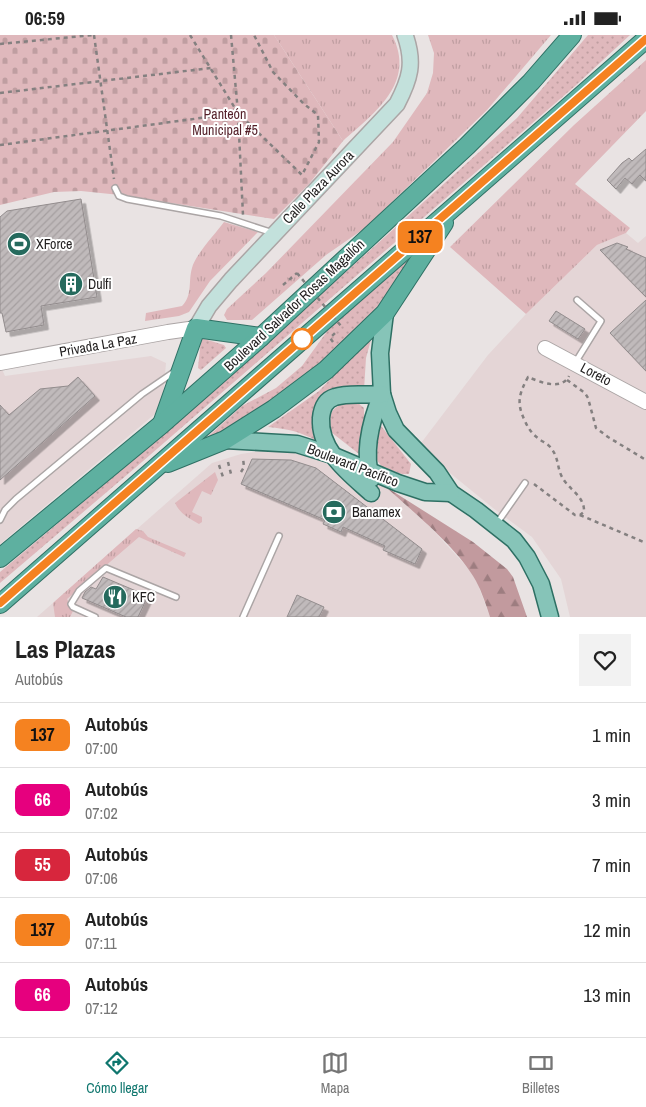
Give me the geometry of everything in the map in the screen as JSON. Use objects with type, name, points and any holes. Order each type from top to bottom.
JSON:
[{"type":"highway","name":"Boulevard Salvador Rosas Magallón","points":[[0,558],[162,424],[261,337],[466,147],[531,81],[572,35]]},
{"type":"highway","name":"Boulevard Salvador Rosas Magallón","points":[[0,603],[646,39]]},
{"type":"highway","points":[[156,467],[225,440],[274,409],[326,370],[384,313],[455,206]]},
{"type":"highway","points":[[162,424],[196,329],[261,337]]},
{"type":"main road","name":"Calle Plaza Aurora","points":[[196,329],[209,306],[273,233],[397,104],[410,73],[410,55],[405,35]]},
{"type":"main road","points":[[384,313],[380,353],[382,394],[396,430],[437,472],[451,493],[514,540],[527,557],[541,584],[550,617]]},
{"type":"main road","points":[[382,394],[373,416],[370,430],[368,469],[371,493],[332,455],[324,439],[321,425],[321,410],[326,401],[334,397],[382,394]]},
{"type":"main road","name":"Boulevard Pacífico","points":[[225,440],[297,444],[332,455],[398,483],[425,492],[451,493]]},
{"type":"street","name":"Privada La Paz","points":[[0,363],[168,331],[196,329]]},
{"type":"street","name":"Loreto","points":[[545,348],[646,402]]},
{"type":"lane","points":[[115,188],[119,196],[127,199],[221,216],[273,233]]},
{"type":"lane","points":[[575,364],[601,321],[577,300]]},
{"type":"lane","points":[[0,520],[5,510],[16,499],[142,394],[183,365]]},
{"type":"lane","points":[[496,526],[525,483]]},
{"type":"lane","points":[[243,617],[279,536]]},
{"type":"lane","points":[[96,617],[73,607],[71,604],[79,591],[106,568],[176,597]]},
{"type":"path","points":[[0,45],[93,35],[115,188]]},
{"type":"path","points":[[190,35],[238,113],[302,175],[319,142],[318,115],[304,104],[273,72],[254,35]]},
{"type":"path","points":[[231,35],[238,113],[243,214],[239,223]]},
{"type":"path","points":[[0,93],[211,69]]},
{"type":"path","points":[[0,145],[238,113]]},
{"type":"path","points":[[283,285],[296,273],[341,326],[330,338],[333,342],[337,337]]},
{"type":"path","points":[[575,364],[567,380],[559,384],[549,384],[528,377],[521,395],[520,410],[529,430],[551,448],[560,465],[562,477],[582,500],[584,511],[580,515]]},
{"type":"path","points":[[567,380],[585,393],[596,428],[646,460]]},
{"type":"path","points":[[241,472],[244,467],[243,458]]},
{"type":"path","points":[[228,462],[231,474]]},
{"type":"path","points":[[219,465],[223,477]]},
{"type":"path","points":[[525,483],[534,484],[576,515],[646,543]]},
{"type":"shaded area","points":[[626,233],[638,243],[646,236],[646,617],[570,617],[561,579],[532,537],[418,447],[488,355],[526,314],[597,245]]},
{"type":"shaded area","points":[[151,356],[166,363],[162,408],[0,544],[0,365],[5,376]]},
{"type":"shaded area","points":[[261,451],[294,453],[324,461],[386,487],[430,527],[468,568],[477,582],[490,617],[37,617],[212,463],[241,454]]},
{"type":"green space","name":"Panteón Municipal #5","points":[[0,35],[274,35],[343,141],[309,184],[274,219],[120,195],[81,191],[54,192],[0,205]]},
{"type":"green space","points":[[274,35],[392,35],[398,52],[399,68],[396,82],[379,108],[343,141]]},
{"type":"green space","points":[[428,35],[551,35],[487,110],[365,228],[326,255],[252,320],[227,320],[224,315],[227,309],[266,273],[393,142],[427,93],[433,73],[434,53]]},
{"type":"green space","points":[[588,35],[630,35],[575,86],[0,583],[0,572],[131,462],[517,118]]},
{"type":"green space","points":[[646,60],[646,111],[575,184],[630,228],[626,233],[597,245],[526,314],[450,247],[574,125]]},
{"type":"green space","points":[[224,222],[258,232],[210,281],[189,312],[179,316],[145,321],[146,313],[182,306],[188,297],[194,263]]},
{"type":"green space","points":[[450,223],[346,346],[281,396],[234,426],[202,442],[242,406],[276,388],[302,366],[328,330]]},
{"type":"green space","points":[[372,336],[366,358],[364,390],[327,394],[320,397],[316,403],[314,412],[317,441],[293,431],[268,427],[319,391]]},
{"type":"green space","points":[[201,338],[224,345],[226,348],[201,370],[198,368]]},
{"type":"green space","points":[[349,401],[358,403],[364,408],[364,449],[359,454],[331,432],[329,426],[332,412]]},
{"type":"green space","points":[[378,422],[411,464],[409,474],[402,474],[382,467],[377,460]]},
{"type":"green space","points":[[215,472],[218,480],[211,495],[202,491],[192,512],[202,517],[202,522],[199,524],[182,513],[175,503]]},
{"type":"green space","points":[[386,487],[473,542],[507,569],[513,577],[527,617],[490,617],[476,581],[458,556],[435,531]]},
{"type":"green space","points":[[136,529],[143,531],[148,537],[186,553],[184,557],[139,537],[67,599],[73,611],[70,617],[55,617],[53,603]]},
{"type":"building","points":[[646,149],[646,181],[640,175],[632,184],[625,178],[616,189],[607,180],[622,163],[629,158],[632,161]]},
{"type":"building","points":[[81,199],[97,297],[41,306],[44,325],[6,332],[2,313],[0,313],[0,217],[7,211]]},
{"type":"building","points":[[617,243],[628,247],[626,249],[646,258],[646,297],[600,250]]},
{"type":"building","points":[[646,300],[646,371],[610,333]]},
{"type":"building","points":[[556,311],[585,329],[578,339],[549,321]]},
{"type":"building","points":[[78,377],[95,396],[0,480],[0,405],[9,415],[40,389],[68,386]]},
{"type":"building","points":[[252,459],[291,460],[316,468],[422,549],[415,564],[383,550],[385,546],[343,527],[341,532],[323,524],[325,520],[241,484]]},
{"type":"building","name":"KFC","points":[[103,577],[148,596],[138,617],[126,617],[82,598],[91,587],[96,589]]},
{"type":"building","points":[[297,595],[324,607],[319,617],[287,617]]},
{"type":"bus line","name":"137","points":[[0,603],[646,39]]},
{"type":"place","name":"XForce","points":[[19,244]]},
{"type":"place","name":"Dulfi","points":[[71,284]]},
{"type":"place","name":"Banamex","points":[[334,512]]},
{"type":"place","name":"KFC","points":[[115,597]]}]
